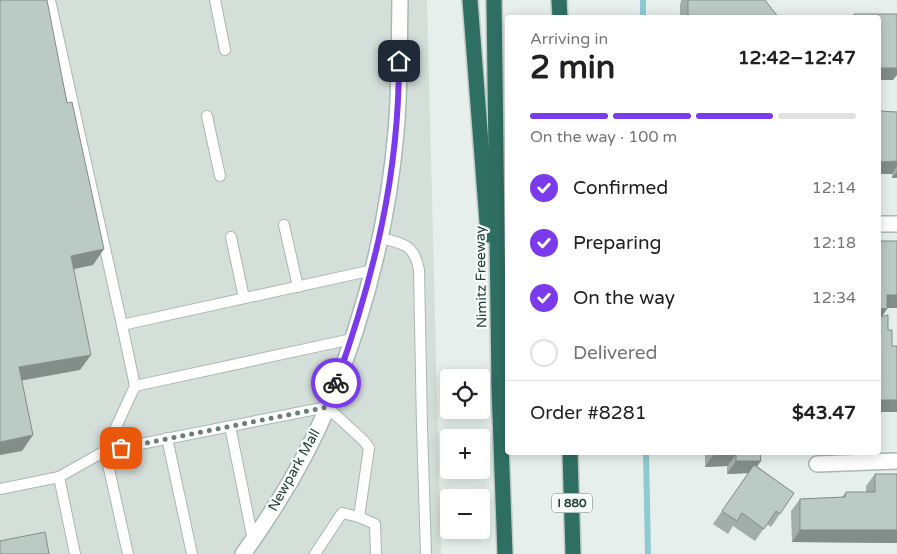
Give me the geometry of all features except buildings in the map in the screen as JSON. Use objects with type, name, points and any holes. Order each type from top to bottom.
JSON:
[{"type":"highway","points":[[470,0],[499,386]]},
{"type":"highway","name":"Nimitz Freeway","points":[[494,0],[499,386],[505,554]]},
{"type":"highway","points":[[559,0],[560,15]]},
{"type":"highway","name":"I 880","points":[[570,455],[573,554]]},
{"type":"street","name":"Newpark Mall","points":[[243,554],[282,495],[328,407],[352,339],[372,270],[390,185],[396,134],[400,0]]},
{"type":"street","points":[[881,224],[897,224]]},
{"type":"street","points":[[817,464],[897,461]]},
{"type":"lane","points":[[50,0],[135,386],[105,451],[128,554]]},
{"type":"lane","points":[[215,0],[226,50]]},
{"type":"lane","points":[[207,116],[220,176]]},
{"type":"lane","points":[[284,225],[298,287]]},
{"type":"lane","points":[[231,237],[244,298]]},
{"type":"lane","points":[[380,238],[404,244],[412,250],[417,259],[419,270],[426,554]]},
{"type":"lane","points":[[122,325],[372,270]]},
{"type":"lane","points":[[135,386],[352,339]]},
{"type":"lane","points":[[0,489],[59,477],[105,451],[328,407],[369,448],[359,517]]},
{"type":"lane","points":[[230,426],[253,540]]},
{"type":"lane","points":[[167,438],[192,554]]},
{"type":"lane","points":[[59,477],[75,554]]},
{"type":"lane","points":[[315,554],[342,513],[359,517],[375,524],[376,554]]},
{"type":"shaded area","points":[[0,0],[427,0],[441,554],[0,554]]},
{"type":"waterway","points":[[643,0],[643,15]]},
{"type":"waterway","points":[[646,455],[648,554]]},
{"type":"way so far","points":[[121,448],[328,407],[336,383]]},
{"type":"route","points":[[336,383],[358,321],[380,238],[390,185],[396,134],[399,61]]}]
